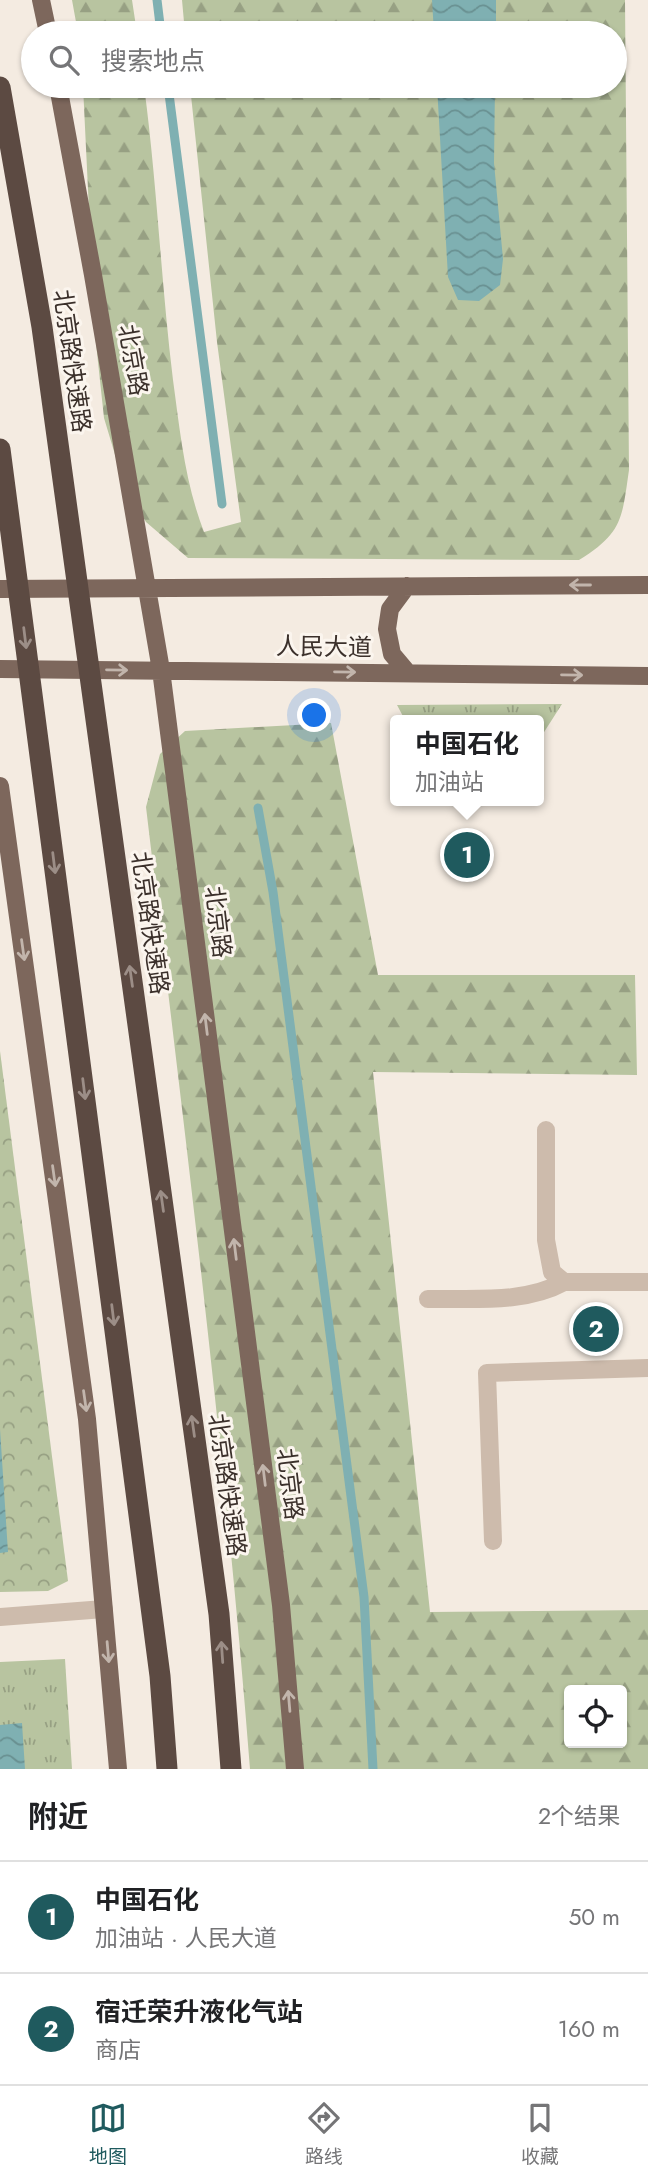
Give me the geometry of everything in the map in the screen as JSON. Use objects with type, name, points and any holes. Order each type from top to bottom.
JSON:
[{"type":"highway","name":"北京路快速路","points":[[0,87],[42,327],[204,1503],[219,1614],[231,1769]]},
{"type":"highway","points":[[0,449],[159,1662],[167,1769]]},
{"type":"main road","points":[[41,0],[45,21]]},
{"type":"main road","name":"北京路","points":[[60,98],[161,670],[281,1605],[295,1769]]},
{"type":"main road","points":[[0,589],[648,585]]},
{"type":"main road","points":[[407,586],[390,609],[387,629],[392,654],[408,673]]},
{"type":"main road","name":"人民大道","points":[[0,668],[648,676]]},
{"type":"main road","points":[[0,786],[87,1419],[118,1769]]},
{"type":"lane","points":[[546,1130],[547,1240],[552,1272],[564,1282]]},
{"type":"lane","points":[[428,1299],[528,1296],[564,1282],[648,1282]]},
{"type":"lane","points":[[493,1541],[487,1373],[648,1368]]},
{"type":"lane","points":[[0,1617],[104,1609]]},
{"type":"green space","points":[[72,0],[132,0],[135,21],[76,21]]},
{"type":"green space","points":[[182,0],[625,0],[625,21],[184,21]]},
{"type":"green space","points":[[84,98],[145,98],[178,418],[188,476],[204,532],[241,522],[217,342],[191,98],[626,98],[629,470],[618,523],[604,541],[579,560],[188,558],[146,522],[125,488],[104,418],[95,334]]},
{"type":"green space","points":[[562,704],[544,732],[544,715],[402,715],[397,705]]},
{"type":"green space","points":[[331,723],[378,975],[635,975],[637,1075],[373,1072],[430,1612],[648,1610],[648,1769],[250,1769],[229,1528],[146,807],[160,754],[185,731]]},
{"type":"green space","points":[[0,1051],[68,1581],[48,1591],[0,1592]]},
{"type":"green space","points":[[65,1659],[72,1769],[0,1769],[0,1662]]},
{"type":"water","points":[[432,0],[496,0],[496,21],[433,21]]},
{"type":"water","points":[[438,98],[495,98],[494,163],[503,259],[500,285],[479,301],[458,300],[448,277]]},
{"type":"water","points":[[0,1429],[8,1552],[0,1553]]},
{"type":"water","points":[[22,1723],[25,1769],[0,1769],[0,1725]]},
{"type":"waterway","points":[[157,0],[160,21]]},
{"type":"waterway","points":[[170,98],[222,504]]},
{"type":"waterway","points":[[258,808],[273,892],[364,1597],[373,1769]]},
{"type":"place","name":"中国石化","points":[[467,855]]},
{"type":"place","name":"宿迁荣升液化气站","points":[[596,1329]]}]
